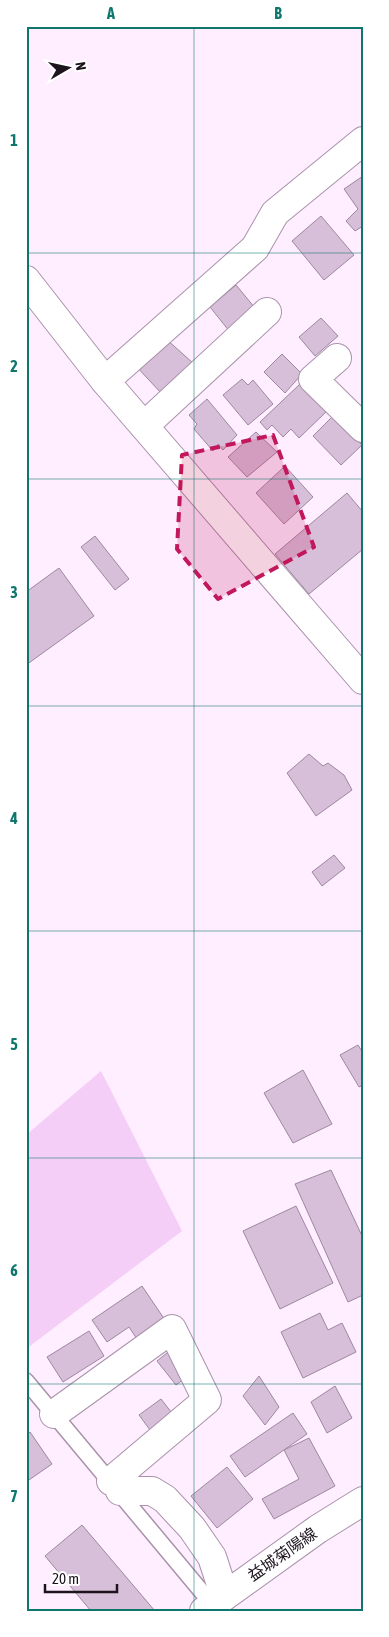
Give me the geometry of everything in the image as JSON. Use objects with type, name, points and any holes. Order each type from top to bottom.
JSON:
[{"type":"street","points":[[105,381],[255,248],[275,213],[363,141]]},
{"type":"street","points":[[26,280],[105,381],[363,680]]},
{"type":"street","points":[[144,426],[267,312]]},
{"type":"street","points":[[337,358],[312,379],[363,428]]},
{"type":"street","points":[[54,1414],[172,1329],[207,1400],[115,1486]]},
{"type":"street","points":[[115,1486],[152,1491],[165,1499],[192,1528],[212,1557],[213,1603]]},
{"type":"street","name":"益城菊陽線","points":[[213,1603],[363,1501]]},
{"type":"lane","points":[[26,1381],[115,1486]]},
{"type":"highlighted area","points":[[273,435],[314,547],[218,599],[177,549],[182,455]]},
{"type":"shaded area","points":[[101,1071],[182,1231],[26,1349],[26,1135]]},
{"type":"building","points":[[363,176],[363,226],[355,231],[346,221],[358,209],[344,189]]},
{"type":"building","points":[[321,216],[354,255],[324,280],[292,241]]},
{"type":"building","points":[[236,285],[255,308],[230,332],[210,307]]},
{"type":"building","points":[[321,318],[338,336],[315,356],[299,337]]},
{"type":"building","points":[[165,338],[193,363],[162,394],[135,365]]},
{"type":"building","points":[[282,354],[302,374],[285,393],[264,372]]},
{"type":"building","points":[[242,379],[248,385],[253,380],[273,404],[248,425],[223,395]]},
{"type":"building","points":[[300,384],[326,412],[299,438],[291,429],[283,437],[272,425],[267,430],[260,422]]},
{"type":"building","points":[[207,399],[237,435],[223,450],[218,444],[213,451],[194,429],[197,424],[189,415]]},
{"type":"building","points":[[333,416],[362,445],[341,465],[313,436]]},
{"type":"building","points":[[256,432],[277,452],[247,477],[228,457]]},
{"type":"building","points":[[285,466],[313,497],[284,524],[256,493]]},
{"type":"building","points":[[347,493],[363,512],[363,549],[309,594],[275,554]]},
{"type":"building","points":[[95,536],[129,579],[115,590],[81,547]]},
{"type":"building","points":[[59,568],[94,616],[26,665],[26,592]]},
{"type":"building","points":[[309,754],[323,766],[328,763],[344,775],[352,790],[316,816],[287,773]]},
{"type":"building","points":[[334,855],[345,868],[322,886],[312,872]]},
{"type":"building","points":[[358,1045],[363,1053],[363,1085],[359,1087],[340,1055]]},
{"type":"building","points":[[303,1070],[332,1124],[293,1143],[264,1093]]},
{"type":"building","points":[[331,1170],[363,1238],[363,1295],[348,1302],[295,1184]]},
{"type":"building","points":[[296,1206],[333,1283],[280,1309],[243,1231]]},
{"type":"building","points":[[142,1286],[167,1323],[139,1342],[129,1327],[107,1342],[92,1320]]},
{"type":"building","points":[[320,1313],[328,1330],[342,1323],[356,1352],[303,1378],[281,1332]]},
{"type":"building","points":[[89,1331],[104,1356],[63,1382],[47,1357]]},
{"type":"building","points":[[178,1344],[197,1369],[176,1385],[157,1361]]},
{"type":"building","points":[[259,1376],[279,1407],[265,1425],[243,1396]]},
{"type":"building","points":[[335,1386],[352,1418],[327,1433],[311,1402]]},
{"type":"building","points":[[161,1399],[175,1417],[153,1434],[139,1415]]},
{"type":"building","points":[[293,1413],[307,1434],[245,1477],[230,1456]]},
{"type":"building","points":[[30,1432],[52,1464],[26,1482],[26,1435]]},
{"type":"building","points":[[309,1438],[335,1486],[274,1519],[262,1499],[299,1479],[284,1450]]},
{"type":"building","points":[[227,1467],[253,1499],[217,1528],[191,1496]]},
{"type":"building","points":[[82,1525],[155,1611],[91,1611],[45,1556]]}]
